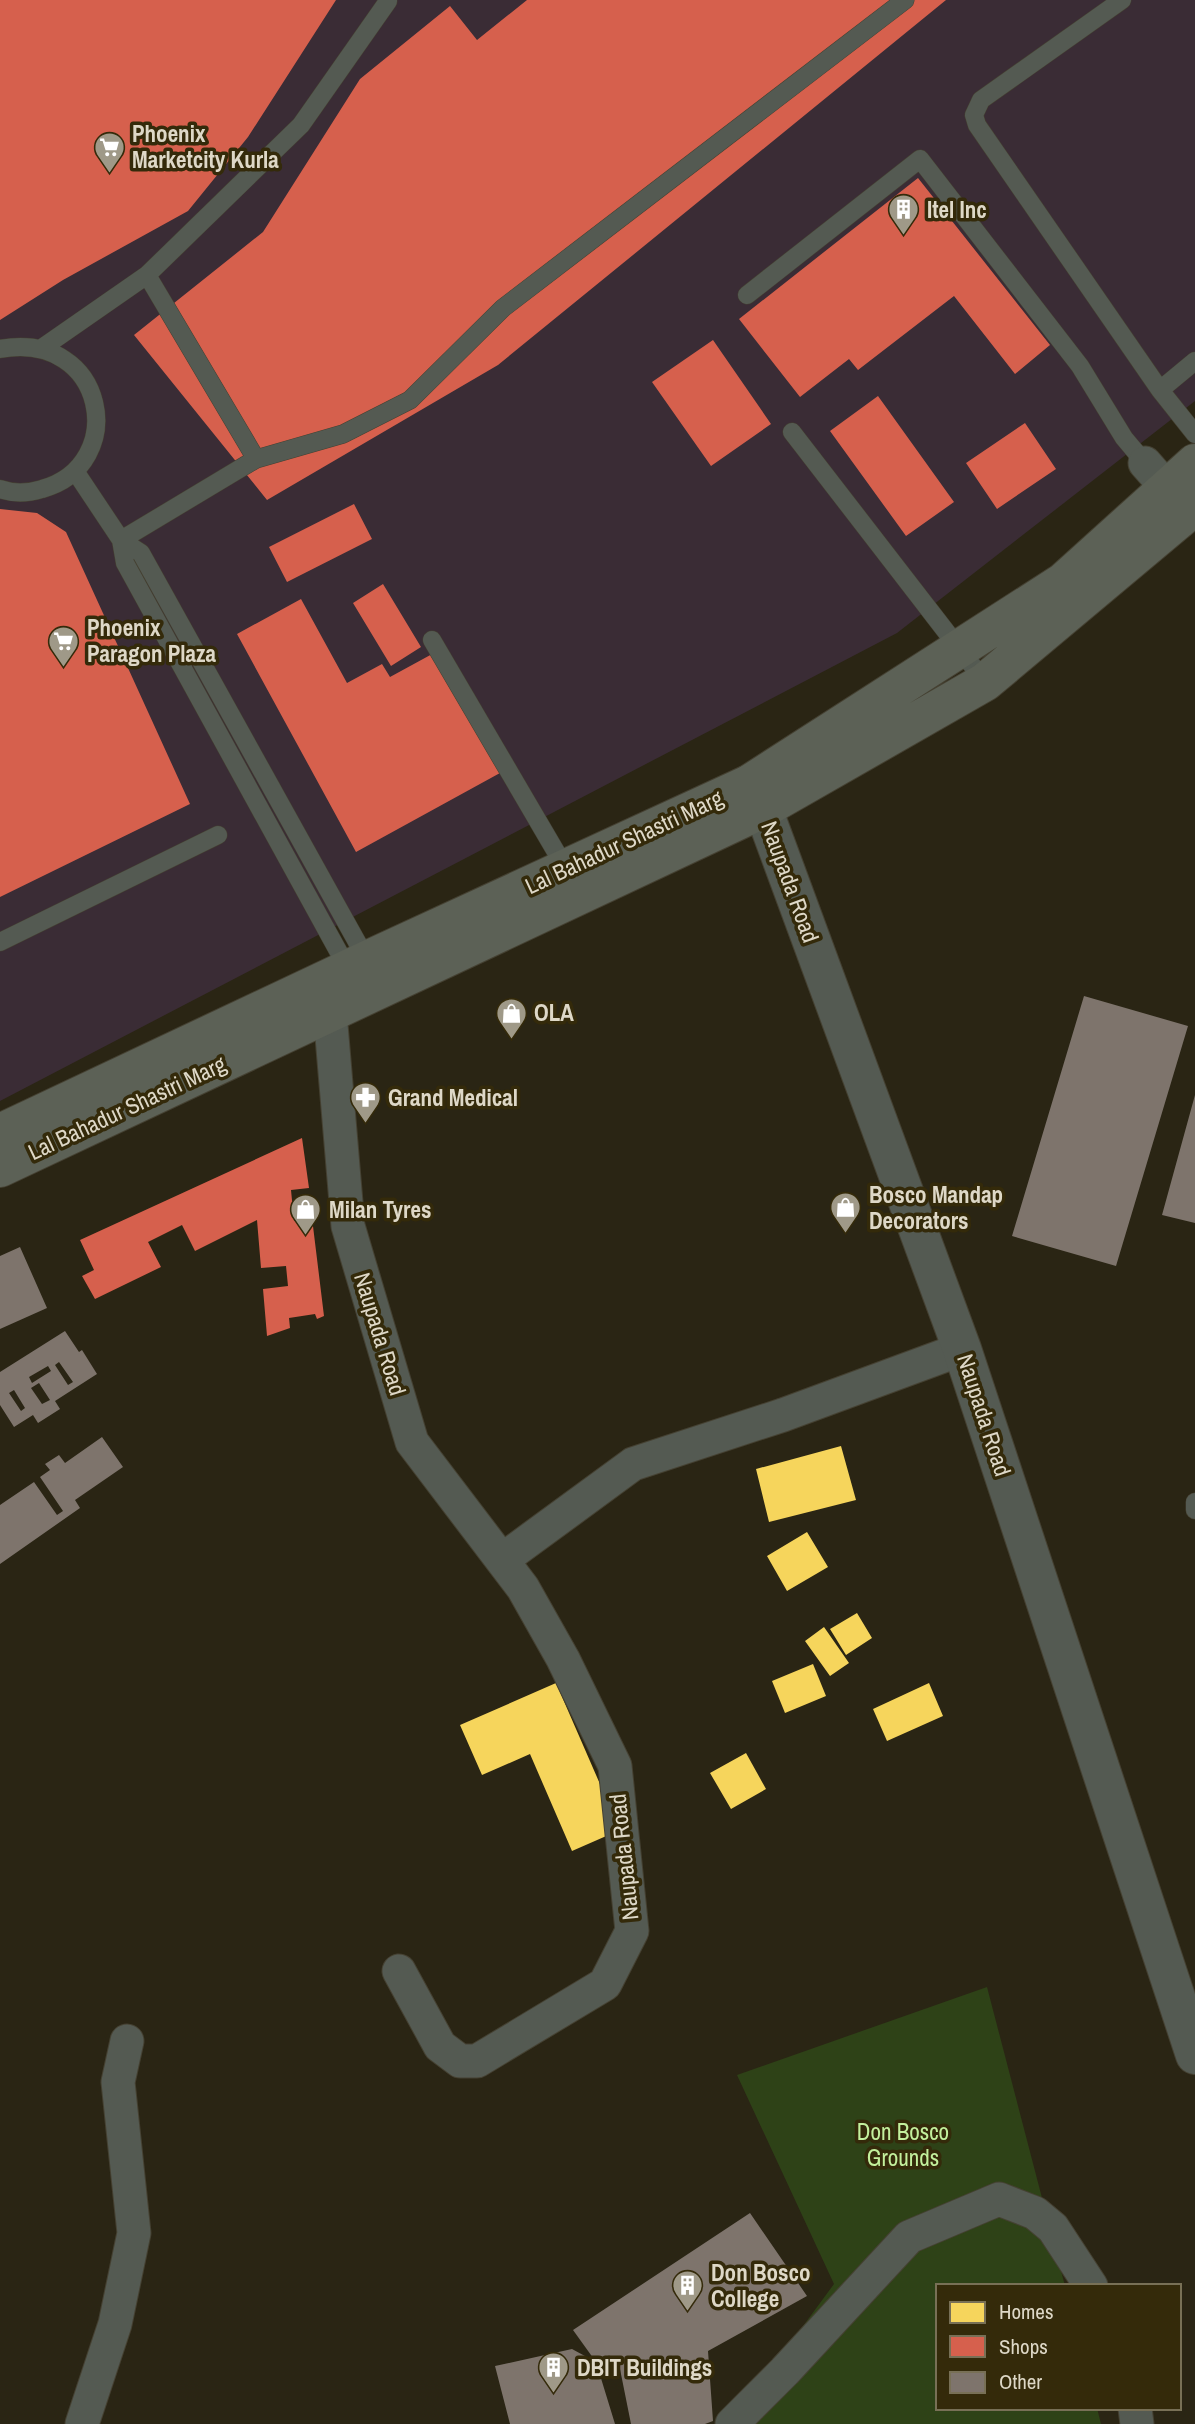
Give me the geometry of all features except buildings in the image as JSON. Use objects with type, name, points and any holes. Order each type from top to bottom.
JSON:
[{"type":"main road","name":"Lal Bahadur Shastri Marg","points":[[0,1133],[357,964],[566,869],[756,796],[960,648],[1063,582],[1195,463]]},
{"type":"main road","name":"Lal Bahadur Shastri Marg","points":[[0,1168],[330,1013],[985,682],[1169,486]]},
{"type":"street","name":"Naupada Road","points":[[756,796],[962,1349],[1195,2055]]},
{"type":"street","name":"Naupada Road","points":[[330,1013],[348,1226],[412,1442],[523,1588],[563,1659],[615,1766],[632,1931],[605,1984],[477,2061],[460,2061],[439,2046],[399,1971]]},
{"type":"street","points":[[502,1560],[633,1464],[783,1415],[962,1349]]},
{"type":"street","points":[[82,2424],[115,2323],[134,2233],[118,2082],[127,2041]]},
{"type":"street","points":[[732,2424],[909,2237],[999,2199],[1035,2213],[1054,2228],[1090,2284]]},
{"type":"lane","points":[[41,348],[147,275],[300,125],[390,0]]},
{"type":"lane","points":[[121,540],[256,459],[343,434],[410,400],[503,308],[905,0]]},
{"type":"lane","points":[[1122,0],[981,100],[974,115],[977,125],[1160,390],[1195,434]]},
{"type":"lane","points":[[747,295],[920,159],[1080,366],[1124,438],[1169,486]]},
{"type":"lane","points":[[147,275],[256,459]]},
{"type":"lane","points":[[0,349],[19,346],[41,348],[65,359],[83,376],[94,399],[96,418],[94,438],[87,456],[75,471],[54,486],[30,493],[0,489]]},
{"type":"lane","points":[[1160,390],[1195,361]]},
{"type":"lane","points":[[792,432],[985,682]]},
{"type":"lane","points":[[75,471],[121,540],[125,563],[357,964]]},
{"type":"lane","points":[[432,640],[566,869]]},
{"type":"lane","points":[[0,942],[218,835]]},
{"type":"lane","points":[[1195,1502],[1195,1510]]},
{"type":"shaded area","points":[[0,0],[1195,0],[1195,401],[897,633],[0,1101]]},
{"type":"green space","name":"Don Bosco Grounds","points":[[987,1987],[1064,2284],[936,2284],[936,2410],[1098,2410],[1101,2424],[731,2424],[834,2284],[737,2075]]},
{"type":"place","name":"Phoenix Marketcity Kurla","points":[[109,174]]},
{"type":"place","name":"Itel Inc","points":[[904,237]]},
{"type":"place","name":"Phoenix Paragon Plaza","points":[[64,668]]},
{"type":"place","name":"OLA","points":[[511,1040]]},
{"type":"place","name":"Grand Medical","points":[[365,1125]]},
{"type":"place","name":"Bosco Mandap Decorators","points":[[846,1235]]},
{"type":"place","name":"Milan Tyres","points":[[306,1237]]},
{"type":"place","name":"Don Bosco College","points":[[688,2313]]},
{"type":"place","name":"DBIT Buildings","points":[[554,2395]]}]
